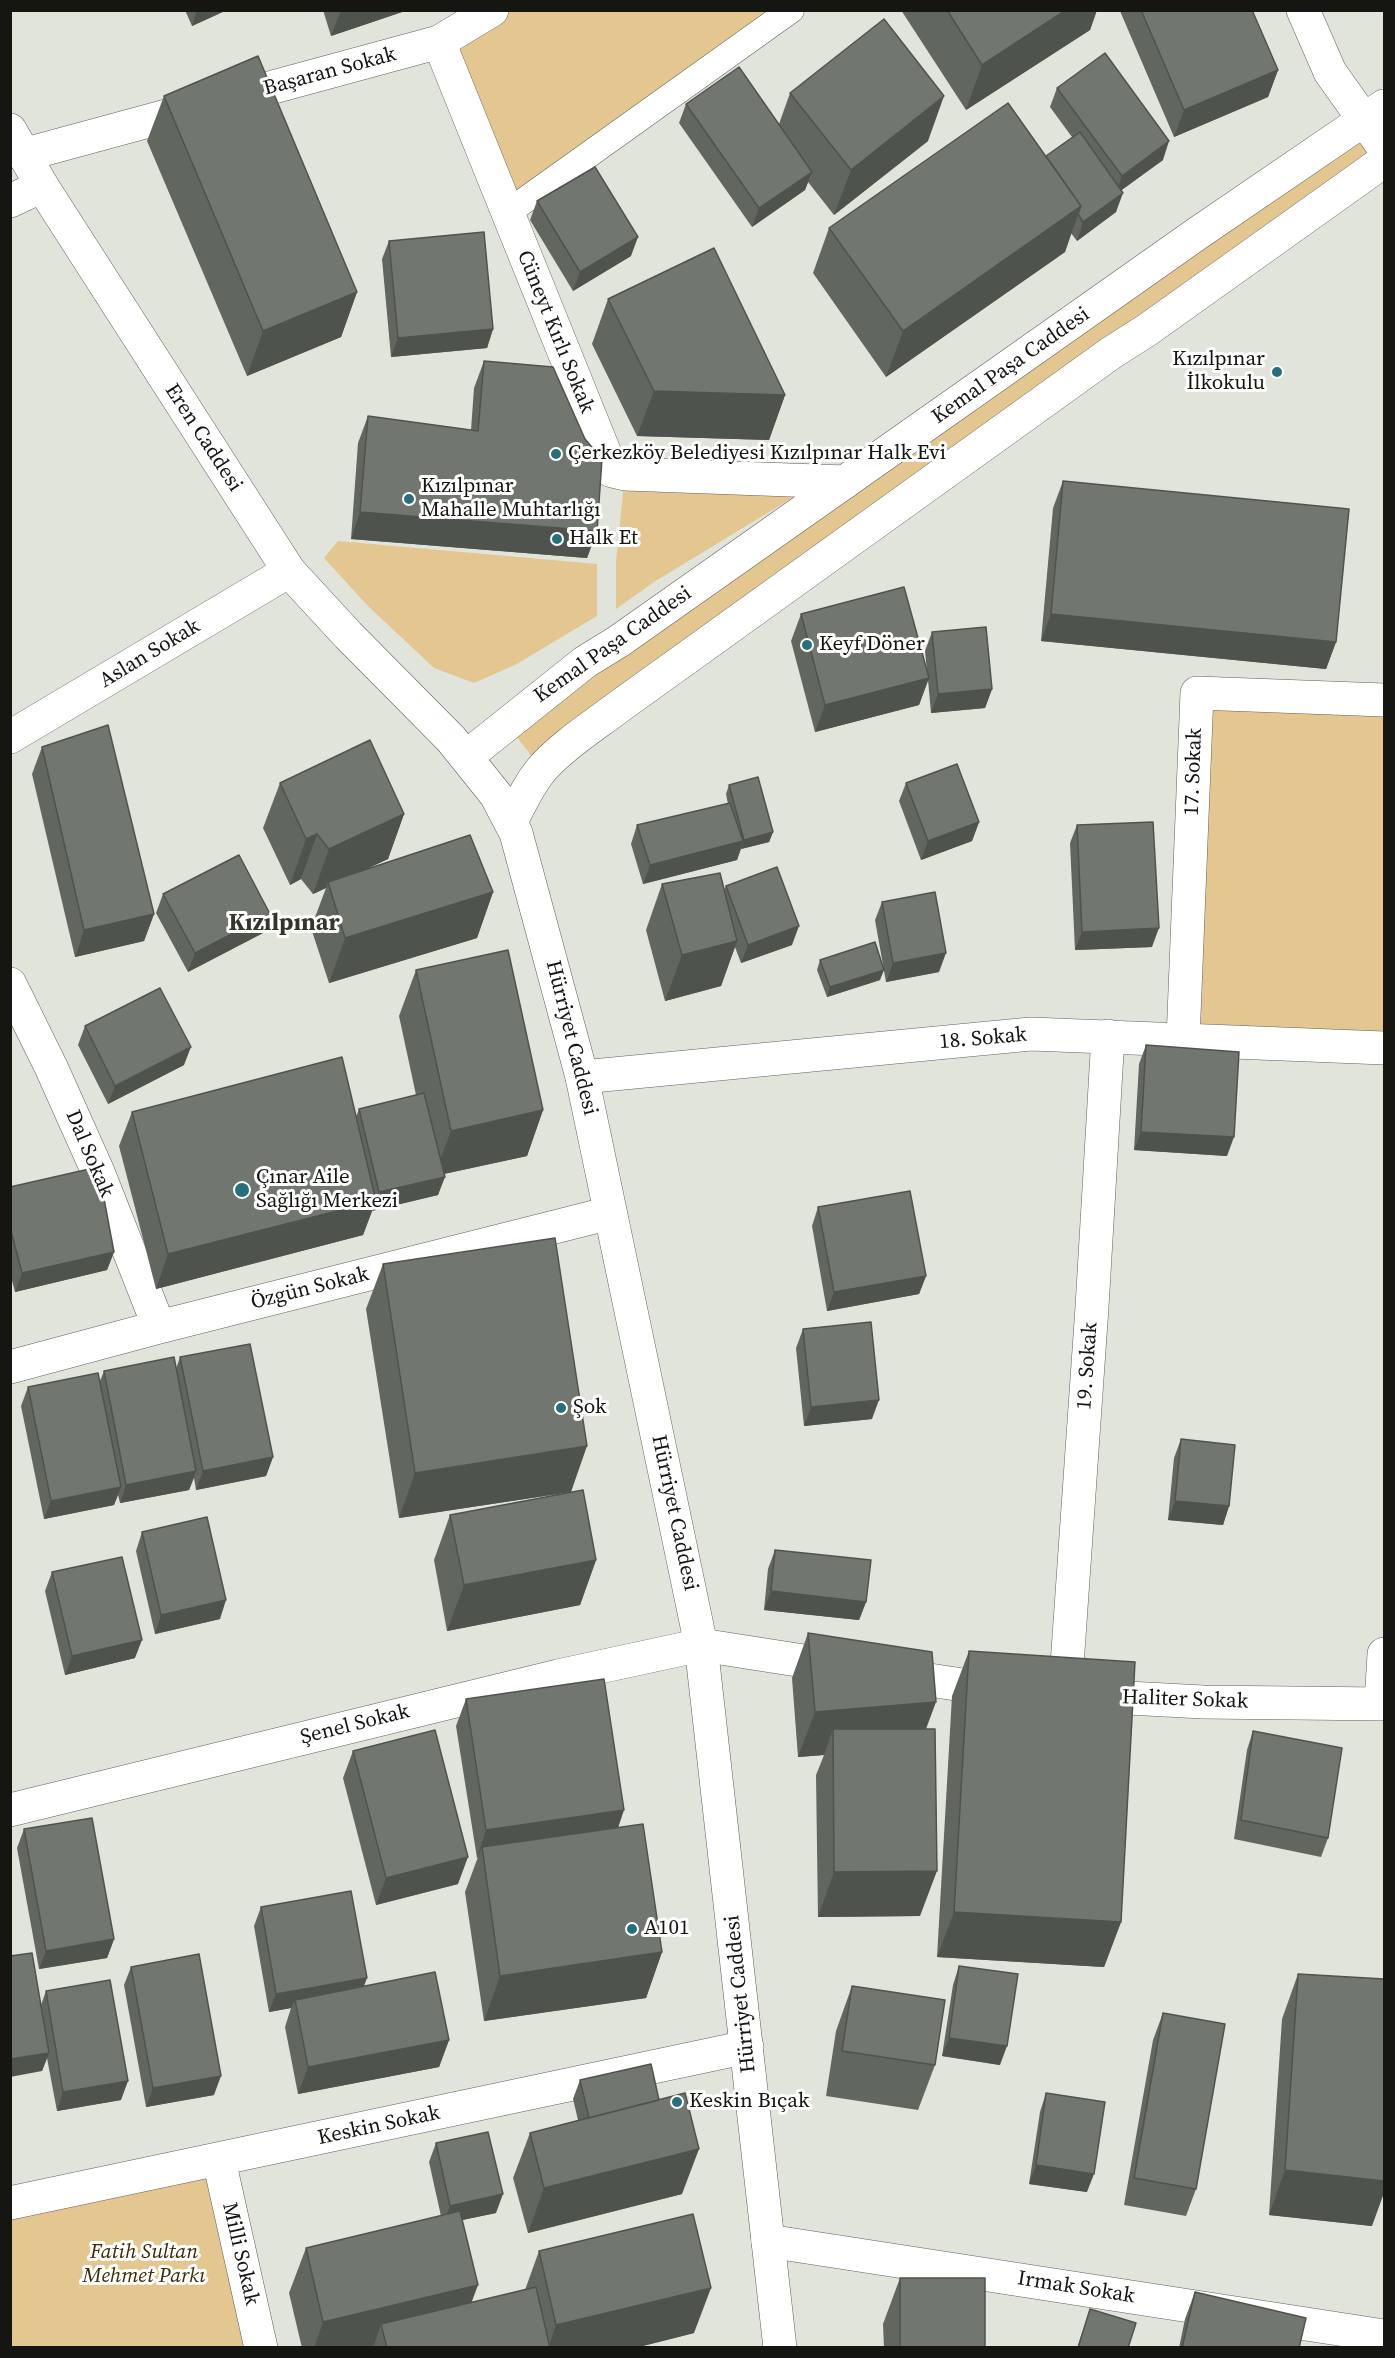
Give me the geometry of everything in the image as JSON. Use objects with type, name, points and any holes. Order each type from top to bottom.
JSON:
[{"type":"street","name":"Başaran Sokak","points":[[17,142],[439,42],[492,10]]},
{"type":"street","points":[[1303,10],[1330,72],[1375,113],[1384,148]]},
{"type":"street","name":"Cüneyt Kırlı Sokak","points":[[439,42],[612,471],[625,474],[845,482]]},
{"type":"street","name":"Kemal Paşa Caddesi","points":[[466,757],[585,662],[1198,233],[1375,113]]},
{"type":"street","name":"Eren Caddesi","points":[[17,142],[42,186],[289,571],[348,635],[432,718]]},
{"type":"street","points":[[511,822],[527,791],[552,759],[616,708],[1111,353],[1147,330],[1384,161]]},
{"type":"street","points":[[10,201],[42,186]]},
{"type":"street","name":"Aslan Sokak","points":[[10,737],[289,571]]},
{"type":"street","name":"17. Sokak","points":[[1183,1040],[1197,693],[1384,700]]},
{"type":"street","name":"Hürriyet Caddesi","points":[[432,718],[496,795],[511,822],[526,866],[582,1077],[701,1645],[780,2348]]},
{"type":"street","name":"Dal Sokak","points":[[10,984],[51,1067],[98,1172],[159,1327]]},
{"type":"street","name":"18. Sokak","points":[[582,1077],[1031,1034],[1384,1048]]},
{"type":"street","name":"19. Sokak","points":[[1065,1694],[1108,1036]]},
{"type":"street","name":"Özgün Sokak","points":[[10,1367],[610,1213]]},
{"type":"street","name":"Haliter Sokak","points":[[701,1645],[997,1691],[1203,1702],[1383,1704]]},
{"type":"street","name":"Şenel Sokak","points":[[10,1810],[558,1676],[701,1645]]},
{"type":"street","points":[[1383,1704],[1384,1654]]},
{"type":"street","name":"Keskin Sokak","points":[[10,2203],[747,2047]]},
{"type":"street","name":"Milli Sokak","points":[[219,2160],[261,2348]]},
{"type":"street","name":"Irmak Sokak","points":[[768,2241],[1384,2336]]},
{"type":"lane","points":[[507,213],[791,10]]},
{"type":"green space","points":[[492,11],[800,11],[507,213],[439,42]]},
{"type":"green space","points":[[1365,120],[1384,161],[542,770],[507,724]]},
{"type":"green space","points":[[625,474],[820,481],[654,582],[616,609],[616,561]]},
{"type":"green space","points":[[338,541],[597,564],[597,616],[515,665],[474,683],[434,668],[368,606],[324,558]]},
{"type":"green space","points":[[1197,693],[1384,700],[1384,1048],[1183,1040]]},
{"type":"green space","name":"Fatih Sultan Mehmet Parkı","points":[[207,2169],[246,2347],[11,2348],[11,2208]]},
{"type":"building","points":[[947,10],[1066,10],[982,65]]},
{"type":"building","points":[[1141,10],[1252,10],[1278,70],[1184,110]]},
{"type":"building","points":[[884,19],[944,96],[851,170],[790,93]]},
{"type":"building","points":[[1105,53],[1169,141],[1122,176],[1057,88]]},
{"type":"building","points":[[258,56],[357,292],[263,331],[164,96]]},
{"type":"building","points":[[739,67],[812,172],[759,208],[686,104]]},
{"type":"building","points":[[1008,103],[1081,206],[903,331],[829,228]]},
{"type":"building","points":[[1080,132],[1123,193],[1083,222],[1078,214],[1081,206],[1046,156]]},
{"type":"building","points":[[595,167],[638,237],[580,272],[537,201]]},
{"type":"building","points":[[484,232],[493,329],[398,338],[389,241]]},
{"type":"building","points":[[714,248],[785,395],[654,391],[608,299]]},
{"type":"building","points":[[484,361],[553,367],[585,439],[602,459],[597,531],[360,512],[368,416],[478,431]]},
{"type":"building","points":[[1063,481],[1349,509],[1336,642],[1051,614]]},
{"type":"building","points":[[904,587],[929,678],[825,705],[801,614]]},
{"type":"building","points":[[986,627],[992,689],[938,694],[932,632]]},
{"type":"building","points":[[108,725],[154,914],[84,930],[42,747]]},
{"type":"building","points":[[370,740],[404,814],[329,849],[317,834],[306,839],[280,783]]},
{"type":"building","points":[[957,764],[979,822],[928,841],[906,783]]},
{"type":"building","points":[[758,777],[773,832],[744,840],[729,785]]},
{"type":"building","points":[[730,803],[743,841],[650,865],[637,825]]},
{"type":"building","points":[[1153,822],[1159,928],[1082,932],[1077,825]]},
{"type":"building","points":[[470,835],[493,892],[345,938],[328,882]]},
{"type":"building","points":[[239,855],[270,914],[195,953],[163,894]]},
{"type":"building","points":[[777,867],[799,926],[748,945],[726,886]]},
{"type":"building","points":[[720,873],[737,941],[682,955],[662,884]]},
{"type":"building","points":[[935,892],[946,953],[893,963],[882,902]]},
{"type":"building","points":[[875,942],[884,970],[830,987],[820,960]]},
{"type":"building","points":[[508,950],[543,1110],[451,1131],[416,970]]},
{"type":"building","points":[[160,988],[191,1047],[115,1086],[85,1026]]},
{"type":"building","points":[[1146,1045],[1239,1052],[1234,1137],[1141,1132]]},
{"type":"building","name":"Çınar Aile Sağlığı Merkezi","points":[[342,1057],[376,1201],[168,1254],[132,1112]]},
{"type":"building","points":[[424,1093],[445,1177],[379,1192],[359,1109]]},
{"type":"building","points":[[98,1167],[114,1252],[22,1273],[10,1227],[10,1187]]},
{"type":"building","points":[[910,1191],[926,1276],[834,1292],[818,1207]]},
{"type":"building","points":[[555,1238],[587,1446],[415,1473],[383,1264]]},
{"type":"building","points":[[871,1322],[879,1400],[811,1407],[803,1329]]},
{"type":"building","points":[[250,1344],[273,1457],[203,1471],[180,1357]]},
{"type":"building","points":[[174,1357],[196,1471],[126,1485],[104,1371]]},
{"type":"building","points":[[98,1373],[121,1487],[51,1501],[28,1387]]},
{"type":"building","points":[[1181,1439],[1235,1445],[1229,1506],[1175,1501]]},
{"type":"building","points":[[583,1490],[596,1560],[464,1585],[450,1515]]},
{"type":"building","points":[[207,1517],[226,1600],[161,1615],[142,1532]]},
{"type":"building","points":[[775,1550],[871,1560],[866,1602],[771,1591]]},
{"type":"building","points":[[122,1557],[142,1640],[72,1656],[52,1572]]},
{"type":"building","points":[[808,1633],[932,1652],[936,1702],[815,1712]]},
{"type":"building","points":[[969,1651],[1135,1662],[1121,1922],[954,1912]]},
{"type":"building","points":[[604,1679],[624,1810],[486,1830],[466,1699]]},
{"type":"building","points":[[833,1729],[935,1729],[937,1871],[834,1872]]},
{"type":"building","points":[[435,1730],[468,1857],[386,1878],[353,1751]]},
{"type":"building","points":[[1253,1731],[1342,1748],[1328,1838],[1241,1820]]},
{"type":"building","points":[[92,1818],[114,1939],[46,1951],[24,1829]]},
{"type":"building","points":[[643,1824],[662,1952],[500,1976],[482,1847]]},
{"type":"building","points":[[351,1891],[367,1978],[276,1994],[261,1907]]},
{"type":"building","points":[[32,1953],[49,2053],[10,2059],[10,1956]]},
{"type":"building","points":[[199,1954],[221,2076],[153,2088],[131,1967]]},
{"type":"building","points":[[959,1966],[1018,1974],[1007,2046],[949,2038]]},
{"type":"building","points":[[435,1972],[449,2040],[308,2067],[295,2000]]},
{"type":"building","points":[[1298,1974],[1384,1979],[1384,2181],[1285,2170]]},
{"type":"building","points":[[110,1980],[128,2081],[63,2092],[46,1991]]},
{"type":"building","points":[[852,1986],[945,2000],[935,2065],[842,2051]]},
{"type":"building","points":[[1163,2013],[1225,2024],[1196,2189],[1134,2178]]},
{"type":"building","points":[[651,2064],[659,2100],[589,2118],[580,2080]]},
{"type":"building","points":[[685,2093],[699,2149],[544,2188],[530,2133]]},
{"type":"building","points":[[1046,2093],[1105,2102],[1094,2174],[1036,2165]]},
{"type":"building","points":[[488,2132],[503,2194],[450,2206],[436,2143]]},
{"type":"building","points":[[460,2211],[478,2285],[323,2322],[306,2248]]},
{"type":"building","points":[[693,2214],[711,2288],[556,2325],[539,2251]]},
{"type":"building","points":[[900,2278],[985,2278],[985,2348],[900,2348]]},
{"type":"building","points":[[536,2287],[550,2348],[387,2348],[381,2324]]},
{"type":"building","points":[[1195,2292],[1306,2318],[1299,2348],[1182,2348]]},
{"type":"building","points":[[1090,2309],[1136,2323],[1128,2348],[1078,2348]]},
{"type":"place","name":"Kızılpınar İlkokulu","points":[[1277,372]]},
{"type":"place","name":"Çerkezköy Belediyesi Kızılpınar Halk Evi","points":[[556,454]]},
{"type":"place","name":"Kızılpınar Mahalle Muhtarlığı","points":[[409,499]]},
{"type":"place","name":"Halk Et","points":[[557,539]]},
{"type":"place","name":"Keyf Döner","points":[[807,645]]},
{"type":"place","name":"Çınar Aile Sağlığı Merkezi","points":[[242,1190]]},
{"type":"place","name":"Şok","points":[[561,1408]]},
{"type":"place","name":"A101","points":[[632,1929]]},
{"type":"place","name":"Keskin Bıçak","points":[[677,2102]]},
{"type":"district","name":"Kızılpınar","points":[[284,924]]}]
